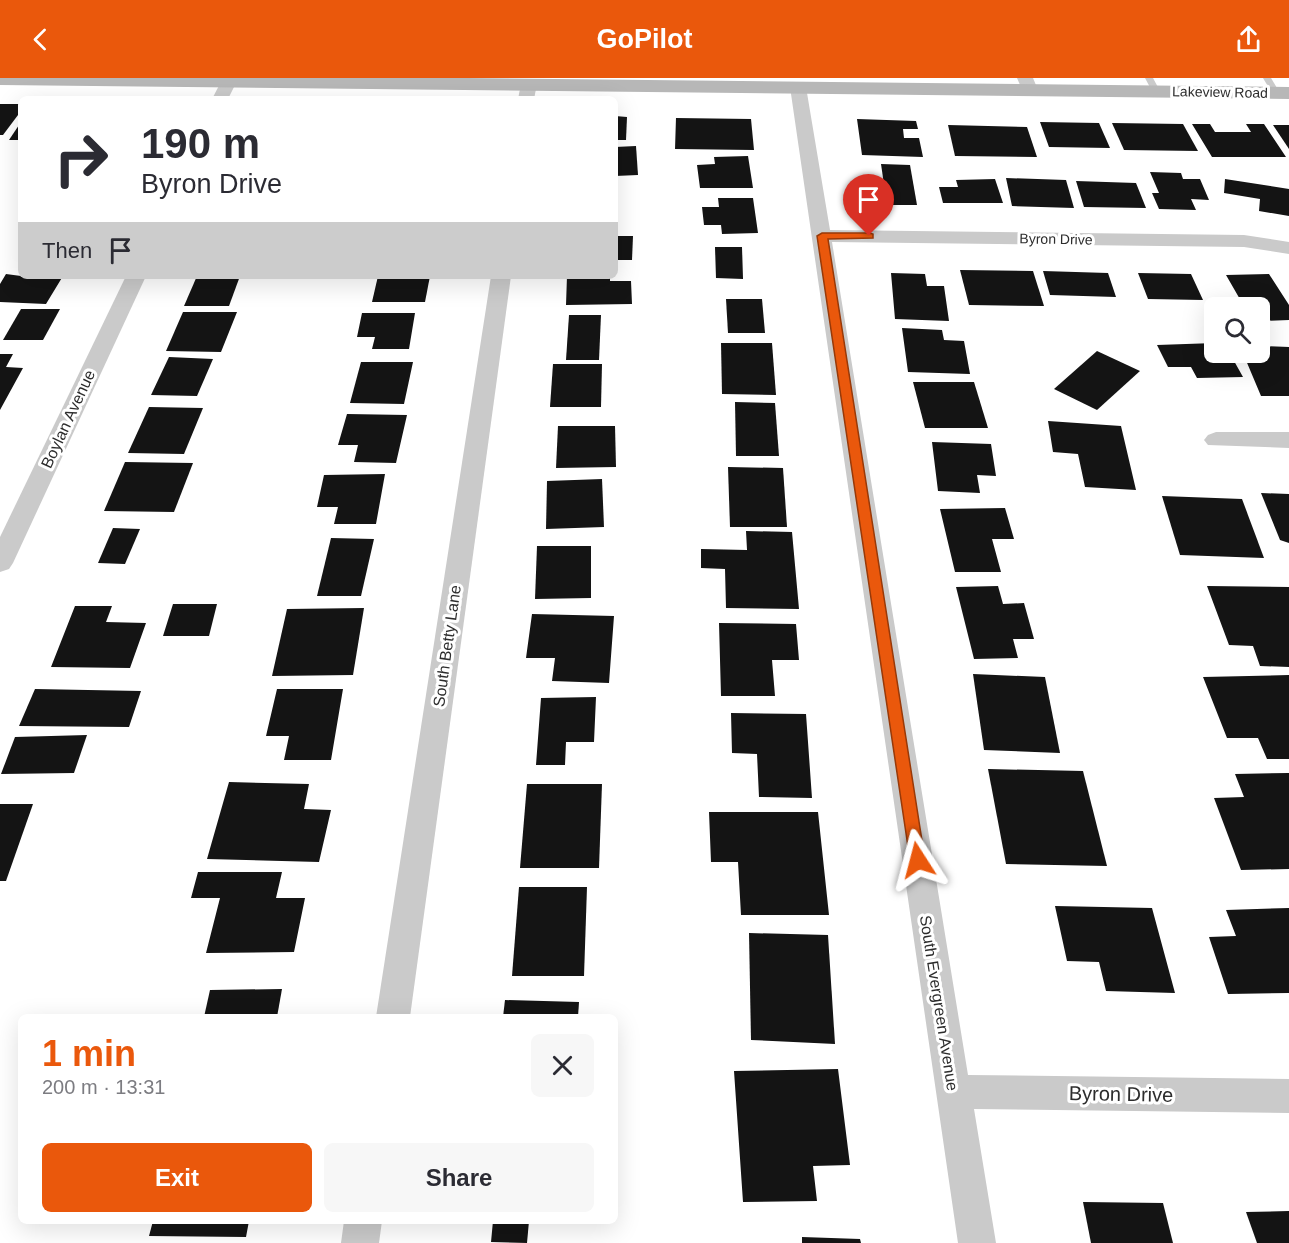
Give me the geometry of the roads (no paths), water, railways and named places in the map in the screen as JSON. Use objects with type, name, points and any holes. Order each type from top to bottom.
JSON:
[{"type":"street","name":"Lakeview Road","points":[[0,79],[62,79],[225,90],[390,80],[528,91],[1028,84],[1277,88]]},
{"type":"street","name":"South Evergreen Avenue","points":[[798,87],[977,1243]]},
{"type":"street","name":"Byron Drive","points":[[822,236],[1244,241],[1289,248]]},
{"type":"street","name":"Boylan Avenue","points":[[0,563],[135,279]]},
{"type":"street","name":"South Betty Lane","points":[[393,1014],[501,279]]},
{"type":"street","points":[[1216,440],[1289,440]]},
{"type":"street","name":"Byron Drive","points":[[953,1092],[1289,1096]]},
{"type":"street","points":[[360,1243],[363,1224]]}]
